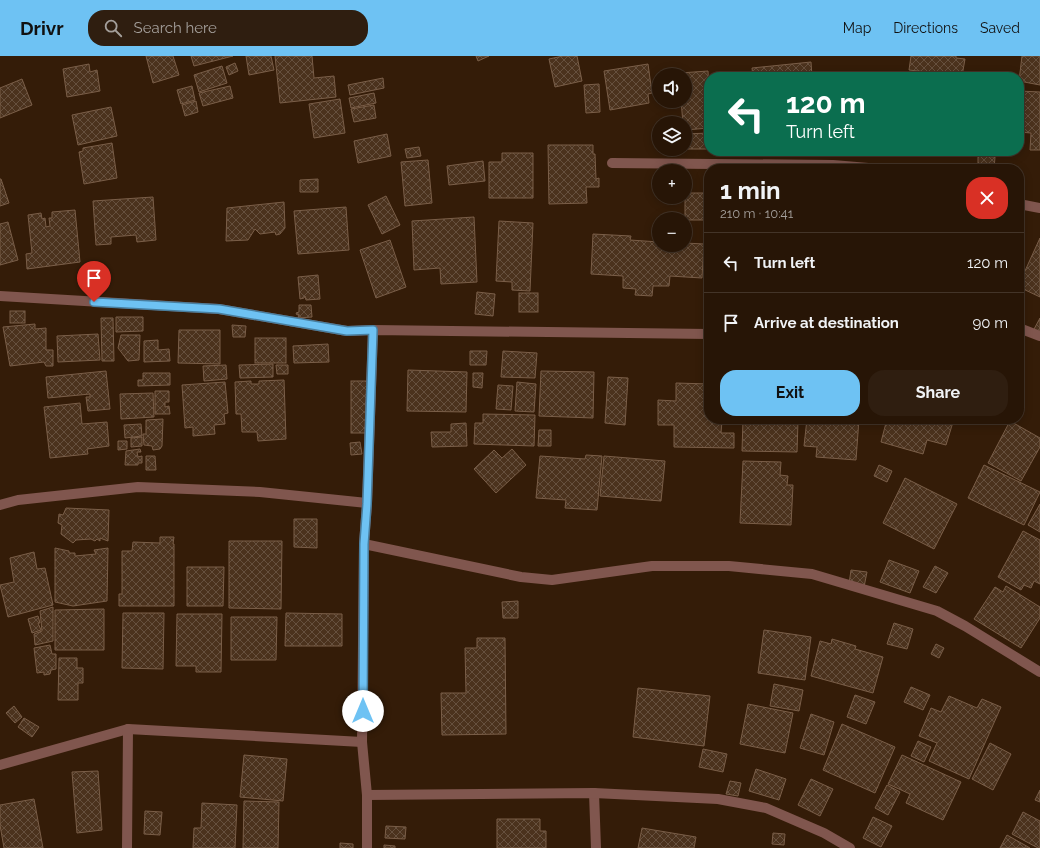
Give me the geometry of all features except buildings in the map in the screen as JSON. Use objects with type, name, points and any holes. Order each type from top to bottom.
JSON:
[{"type":"street","points":[[612,163],[722,164]]},
{"type":"street","points":[[1024,205],[1040,208]]},
{"type":"street","points":[[0,296],[219,309],[347,331],[373,330],[704,334]]},
{"type":"street","points":[[367,848],[367,795],[362,742],[364,544],[367,504],[373,330]]},
{"type":"street","points":[[1024,330],[1040,336]]},
{"type":"street","points":[[0,504],[18,500],[138,487],[260,492],[367,504]]},
{"type":"street","points":[[364,544],[521,577],[552,580],[652,566],[729,566],[812,574],[937,611],[965,626],[1040,672]]},
{"type":"street","points":[[0,765],[128,730],[362,742]]},
{"type":"street","points":[[127,848],[128,730]]},
{"type":"street","points":[[367,795],[594,793],[718,799],[766,808],[824,833],[850,848]]},
{"type":"street","points":[[594,793],[596,848]]},
{"type":"route","points":[[94,302],[219,309],[347,331],[373,330],[367,504],[364,544],[363,711]]}]
